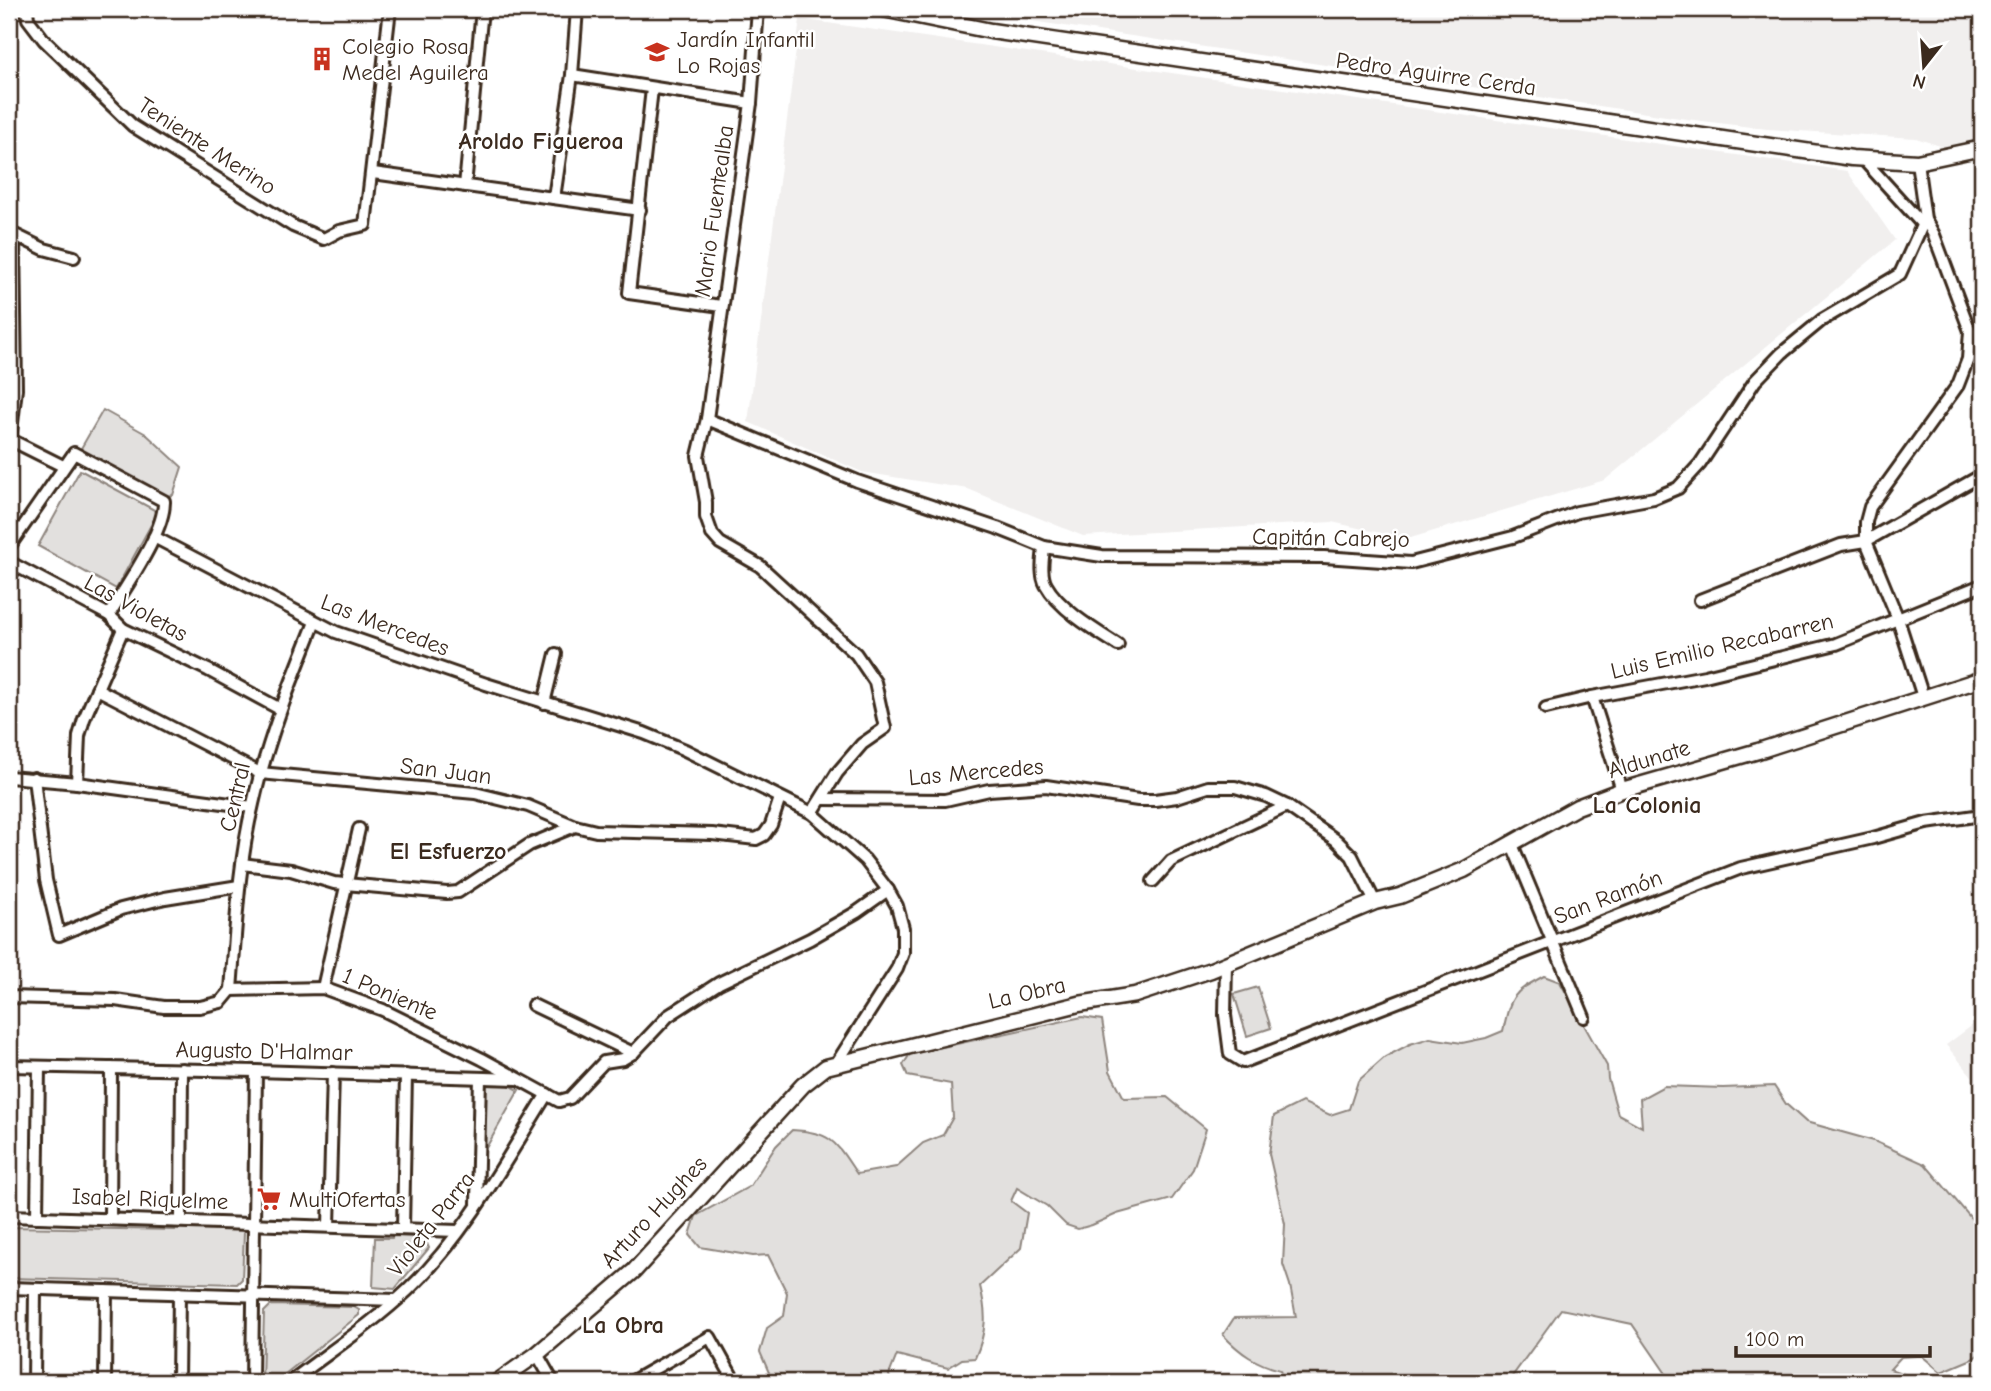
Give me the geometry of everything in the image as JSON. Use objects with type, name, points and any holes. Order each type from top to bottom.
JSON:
[{"type":"street","name":"Teniente Merino","points":[[27,9],[28,19],[44,40],[133,126],[293,226],[324,239],[339,231],[365,225],[373,173]]},
{"type":"street","points":[[390,9],[373,173],[640,210]]},
{"type":"street","points":[[465,186],[482,9]]},
{"type":"street","points":[[554,198],[572,75],[577,9]]},
{"type":"street","name":"Mario Fuentealba","points":[[758,9],[751,103],[707,419],[698,456],[706,517],[712,534],[720,543],[760,566],[856,654],[875,682],[885,728],[862,744],[837,773],[821,799]]},
{"type":"street","name":"Pedro Aguirre Cerda","points":[[883,9],[991,31],[1863,159],[1917,162],[1982,148]]},
{"type":"street","points":[[572,75],[751,103]]},
{"type":"street","points":[[652,89],[629,293],[721,306]]},
{"type":"street","points":[[1863,159],[1934,235],[1970,331],[1968,359],[1958,385],[1870,507],[1866,522],[1866,541],[1898,619],[1923,698]]},
{"type":"street","points":[[1917,162],[1924,222]]},
{"type":"street","name":"Capitán Cabrejo","points":[[707,419],[857,481],[997,528],[1044,547],[1102,556],[1324,557],[1411,563],[1513,537],[1577,512],[1654,498],[1678,488],[1700,464],[1755,381],[1782,352],[1822,320],[1900,274],[1924,222]]},
{"type":"street","points":[[63,466],[10,439],[16,380],[12,233],[44,249],[74,257]]},
{"type":"street","points":[[9,547],[74,453],[164,501],[164,511],[154,537],[109,615]]},
{"type":"street","points":[[1700,600],[1841,545],[1866,541],[1982,475]]},
{"type":"street","name":"Las Mercedes","points":[[154,537],[336,632],[544,703],[654,737],[812,813],[865,860],[897,906],[902,928],[903,953],[883,993],[836,1064]]},
{"type":"street","points":[[1044,547],[1042,567],[1046,585],[1069,612],[1118,645]]},
{"type":"street","name":"Las Violetas","points":[[9,562],[109,615],[123,629],[280,709]]},
{"type":"street","name":"Luis Emilio Recabarren","points":[[1546,708],[1705,677],[1836,644],[1982,585]]},
{"type":"street","name":"Central","points":[[231,990],[239,886],[252,807],[280,709],[316,622]]},
{"type":"street","points":[[77,783],[79,736],[123,629]]},
{"type":"street","points":[[544,703],[556,654]]},
{"type":"street","name":"Aldunate","points":[[1226,963],[1376,902],[1400,896],[1464,870],[1577,807],[1622,790],[1758,751],[1982,679]]},
{"type":"street","name":"San Juan","points":[[97,689],[260,773],[475,793],[528,806],[575,826],[617,832],[712,834],[756,839],[764,835],[771,825],[780,798]]},
{"type":"street","points":[[1592,697],[1622,790]]},
{"type":"street","points":[[9,777],[77,783],[252,807]]},
{"type":"street","points":[[34,778],[46,880],[59,935],[121,909],[165,898],[239,886]]},
{"type":"street","name":"Las Mercedes","points":[[821,799],[945,800],[989,790],[1046,786],[1138,800],[1177,797],[1208,788],[1249,790],[1287,806],[1316,824],[1352,856],[1376,902]]},
{"type":"street","points":[[812,813],[821,799]]},
{"type":"street","points":[[1153,881],[1171,861],[1287,806]]},
{"type":"street","name":"San Ramón","points":[[1226,963],[1225,1015],[1230,1054],[1243,1062],[1741,868],[1873,838],[1926,822],[1982,815]]},
{"type":"street","points":[[242,864],[272,867],[334,883],[458,892],[529,845],[575,826]]},
{"type":"street","points":[[323,988],[359,829]]},
{"type":"street","points":[[1511,842],[1584,1017]]},
{"type":"street","points":[[604,1062],[623,1059],[633,1053],[668,1016],[698,996],[810,939],[857,912],[888,890]]},
{"type":"street","name":"La Obra","points":[[836,1064],[1079,1004],[1135,995],[1226,963]]},
{"type":"street","name":"1 Poniente","points":[[9,997],[114,1000],[164,1007],[200,1007],[221,1002],[231,990],[323,988],[383,1010],[547,1094]]},
{"type":"street","points":[[533,1005],[633,1053]]},
{"type":"street","points":[[547,1094],[559,1101],[570,1098],[604,1062],[612,1042]]},
{"type":"street","name":"Arturo Hughes","points":[[497,1382],[537,1354],[596,1306],[640,1265],[810,1078],[836,1064]]},
{"type":"street","name":"Augusto D'Halmar","points":[[9,1066],[518,1079]]},
{"type":"street","points":[[37,1217],[39,1067]]},
{"type":"street","points":[[110,1219],[111,1068]]},
{"type":"street","points":[[181,1221],[182,1069]]},
{"type":"street","points":[[252,1382],[256,1071]]},
{"type":"street","points":[[329,1226],[333,1073]]},
{"type":"street","points":[[402,1228],[406,1075]]},
{"type":"street","points":[[477,1206],[480,1078]]},
{"type":"street","name":"Violeta Parra","points":[[290,1382],[396,1300],[418,1279],[477,1206],[547,1094]]},
{"type":"street","name":"Isabel Riquelme","points":[[9,1216],[458,1231]]},
{"type":"street","points":[[9,1288],[396,1300]]},
{"type":"street","points":[[34,1382],[35,1289]]},
{"type":"street","points":[[105,1382],[106,1291]]},
{"type":"street","points":[[178,1382],[179,1293]]},
{"type":"street","points":[[637,1381],[710,1336],[735,1382]]},
{"type":"street","points":[[537,1354],[553,1382]]},
{"type":"shaded area","points":[[952,9],[1982,9],[1982,147],[1961,153],[1916,138],[1767,129],[1686,119]]},
{"type":"shaded area","points":[[800,19],[1847,171],[1895,240],[1605,480],[1407,539],[1332,522],[1083,536],[968,489],[862,472],[748,422]]},
{"type":"shaded area","points":[[103,410],[146,434],[182,467],[173,495],[165,496],[80,450]]},
{"type":"shaded area","points":[[80,470],[158,512],[116,589],[38,546]]},
{"type":"shaded area","points":[[1544,976],[1560,982],[1607,1066],[1618,1114],[1642,1127],[1640,1099],[1664,1086],[1774,1086],[1786,1104],[1806,1122],[1874,1141],[1925,1164],[1982,1231],[1982,1352],[1941,1372],[1922,1356],[1901,1357],[1890,1369],[1915,1378],[1914,1382],[1669,1382],[1669,1378],[1632,1324],[1561,1309],[1508,1382],[1283,1382],[1280,1370],[1256,1361],[1236,1347],[1223,1335],[1234,1318],[1296,1317],[1283,1264],[1285,1224],[1269,1154],[1274,1116],[1302,1102],[1330,1115],[1349,1109],[1358,1081],[1385,1057],[1410,1044],[1430,1038],[1462,1043],[1503,1031],[1514,996]]},
{"type":"shaded area","points":[[1258,987],[1271,1028],[1247,1036],[1234,994]]},
{"type":"shaded area","points":[[1082,1017],[1102,1020],[1110,1071],[1124,1098],[1167,1097],[1206,1129],[1193,1169],[1172,1199],[1117,1214],[1078,1229],[1066,1225],[1047,1206],[1017,1188],[1011,1201],[1027,1213],[1021,1248],[980,1286],[985,1322],[975,1358],[962,1359],[948,1368],[897,1355],[889,1375],[891,1382],[773,1382],[760,1352],[767,1328],[784,1316],[787,1293],[768,1255],[753,1256],[700,1247],[690,1235],[696,1216],[750,1186],[776,1146],[792,1130],[817,1133],[832,1141],[857,1174],[896,1167],[923,1143],[943,1135],[953,1117],[951,1084],[908,1076],[903,1065],[910,1054]]},
{"type":"shaded area","points":[[1982,1018],[1982,1088],[1946,1045]]},
{"type":"shaded area","points":[[486,1082],[503,1082],[519,1090],[482,1155]]},
{"type":"shaded area","points":[[176,1225],[238,1225],[244,1233],[242,1279],[237,1284],[9,1278],[9,1227],[175,1230]]},
{"type":"shaded area","points":[[424,1237],[429,1248],[395,1289],[373,1287],[375,1238]]},
{"type":"shaded area","points":[[271,1305],[354,1307],[359,1310],[359,1315],[275,1382],[262,1382],[264,1312]]},
{"type":"place","name":"Jardín Infantil Lo Rojas","points":[[657,52]]},
{"type":"place","name":"Colegio Rosa Medel Aguilera","points":[[322,59]]},
{"type":"place","name":"MultiOfertas","points":[[269,1199]]},
{"type":"district","name":"Aroldo Figueroa","points":[[541,141]]},
{"type":"district","name":"La Colonia","points":[[1647,805]]},
{"type":"district","name":"El Esfuerzo","points":[[448,851]]},
{"type":"district","name":"La Obra","points":[[623,1325]]}]
